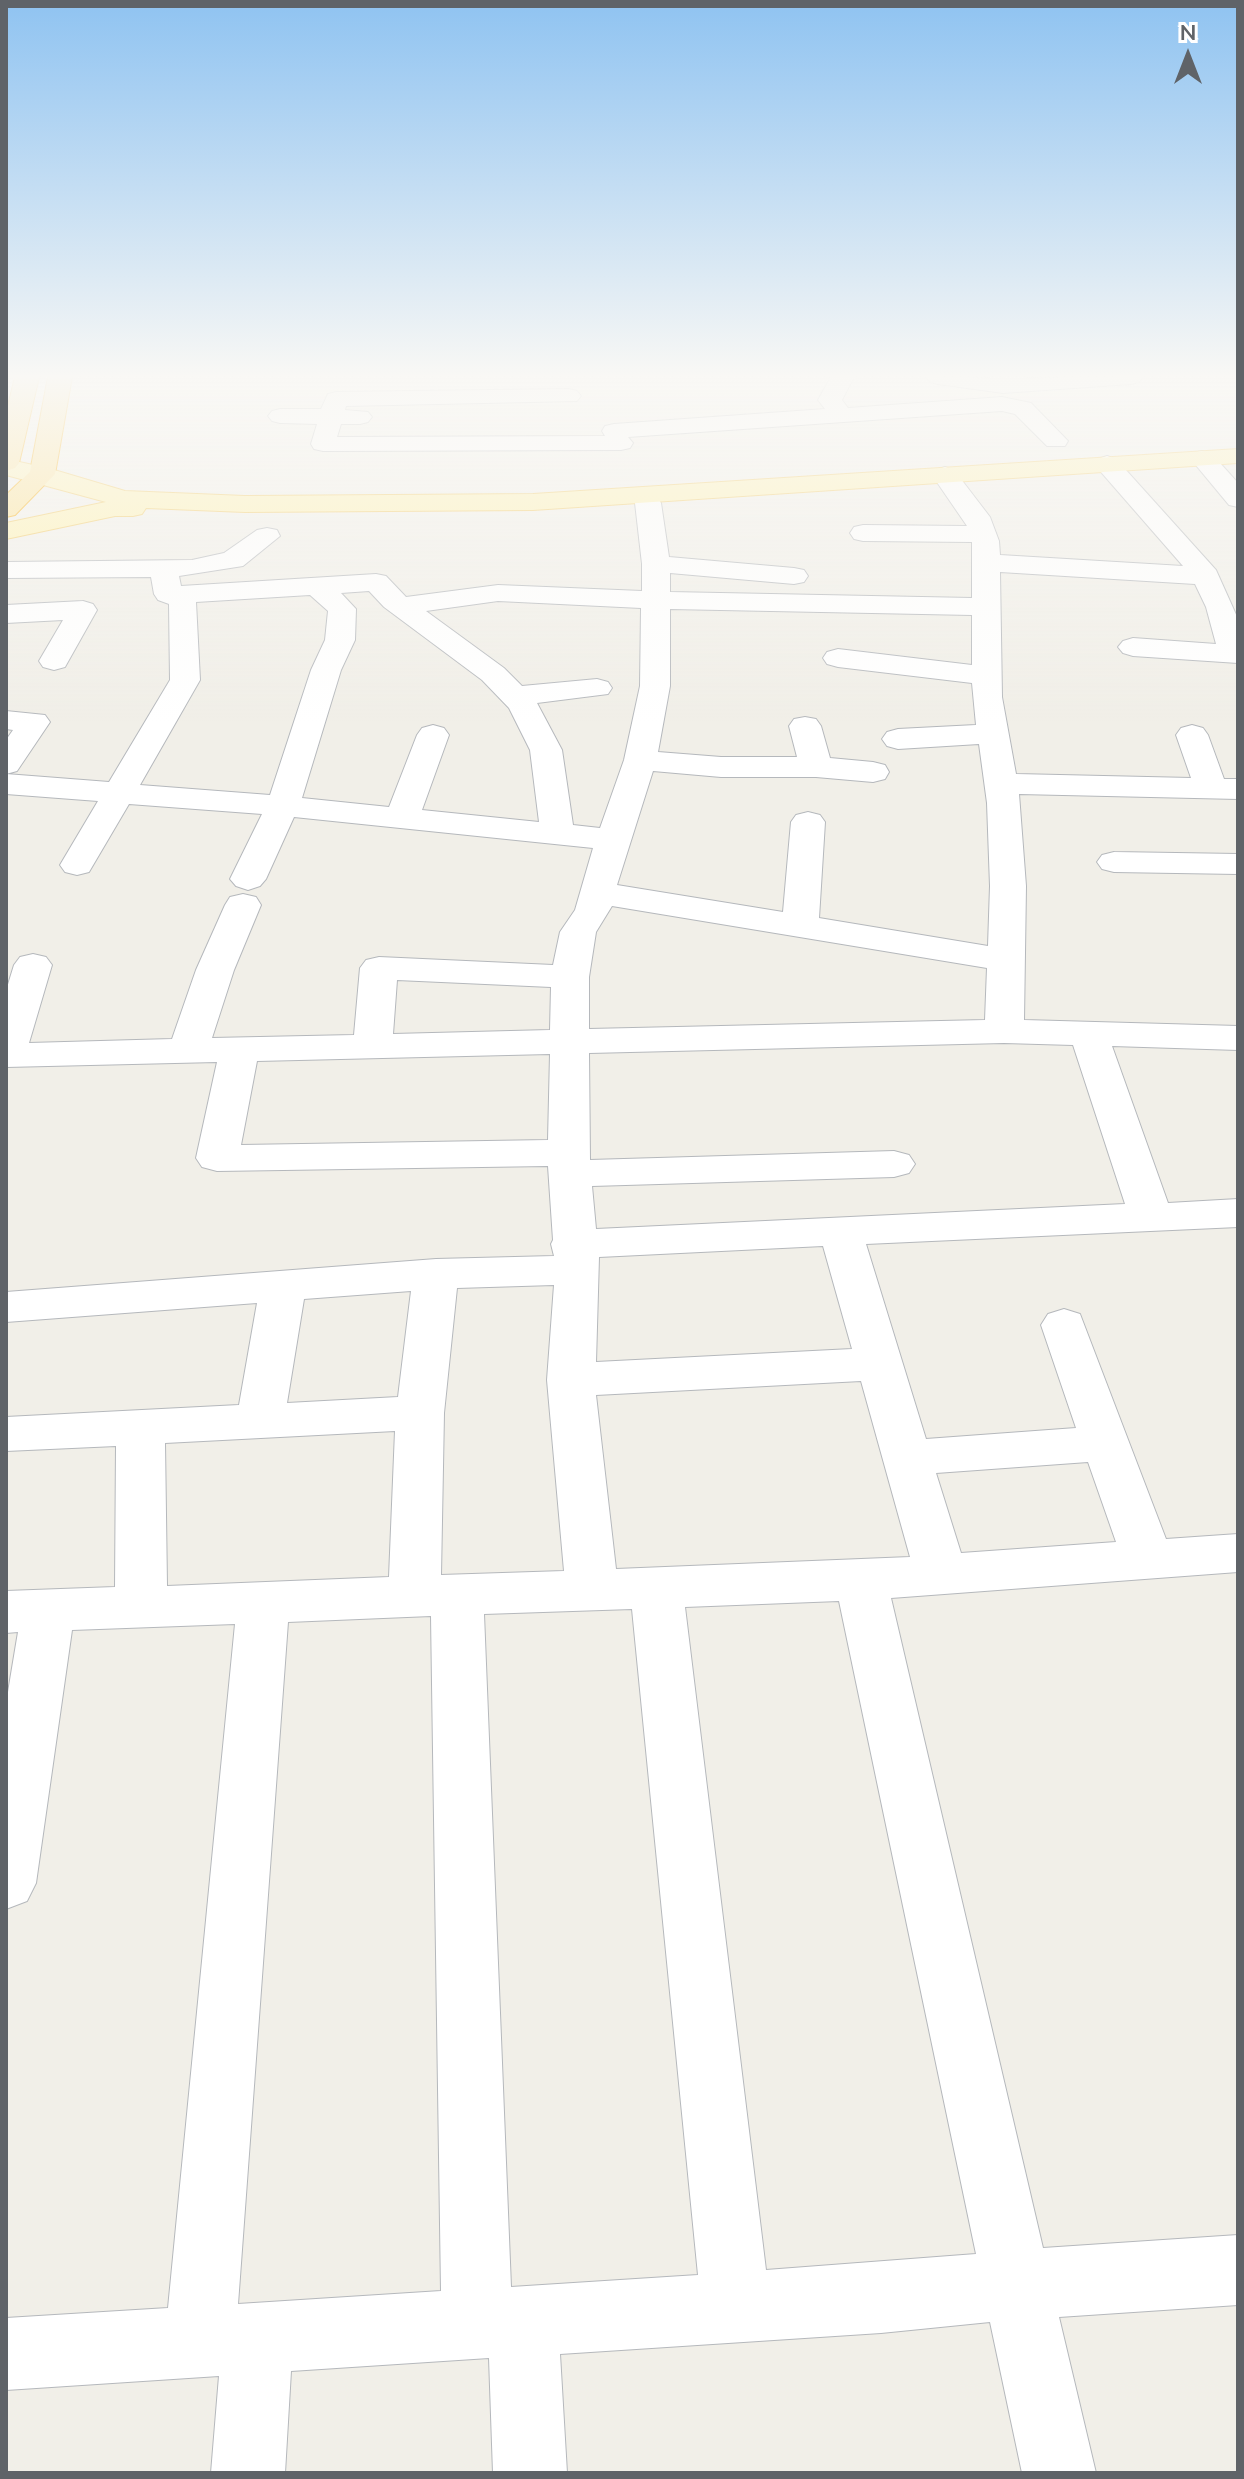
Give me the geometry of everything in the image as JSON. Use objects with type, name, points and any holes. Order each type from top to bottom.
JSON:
[{"type":"highway","points":[[6,509],[23,493]]},
{"type":"main road","points":[[92,493],[119,503],[251,512],[531,511],[752,493]]},
{"type":"main road","points":[[6,531],[119,503]]},
{"type":"street","points":[[592,1589],[571,1380],[576,1257],[569,1163],[570,977],[578,932],[593,910],[640,760],[655,686],[655,500],[651,493]]},
{"type":"street","points":[[959,493],[977,517],[985,549],[988,676],[992,734],[1001,784],[1008,886],[1004,1031]]},
{"type":"street","points":[[1132,493],[1205,576],[1220,607],[1236,654],[1133,647]]},
{"type":"street","points":[[863,533],[1104,568],[1205,576]]},
{"type":"street","points":[[170,581],[192,568],[233,560],[267,536]]},
{"type":"street","points":[[656,564],[794,576]]},
{"type":"street","points":[[6,570],[170,581],[317,586],[376,582],[401,606],[493,674],[522,704],[546,750],[557,832]]},
{"type":"street","points":[[77,865],[185,680],[183,604],[170,581]]},
{"type":"street","points":[[188,1051],[215,970],[283,806],[326,670],[340,640],[342,609],[317,586]]},
{"type":"street","points":[[401,606],[464,587],[501,606],[657,599],[988,607]]},
{"type":"street","points":[[748,602],[751,632]]},
{"type":"street","points":[[6,614],[83,610],[54,661]]},
{"type":"street","points":[[838,658],[988,676]]},
{"type":"street","points":[[514,696],[597,688]]},
{"type":"street","points":[[6,720],[34,722],[6,764]]},
{"type":"street","points":[[805,726],[816,767]]},
{"type":"street","points":[[898,739],[992,734]]},
{"type":"street","points":[[402,818],[433,735]]},
{"type":"street","points":[[1192,735],[1225,789]]},
{"type":"street","points":[[640,760],[721,767],[816,767],[873,772]]},
{"type":"street","points":[[6,784],[283,806],[615,840]]},
{"type":"street","points":[[1001,784],[1225,789]]},
{"type":"street","points":[[800,927],[808,822]]},
{"type":"street","points":[[1114,862],[1238,864]]},
{"type":"street","points":[[598,893],[1007,960]]},
{"type":"street","points":[[33,965],[6,1054],[1004,1031],[1238,1038]]},
{"type":"street","points":[[373,1046],[379,968],[570,977]]},
{"type":"street","points":[[1088,1032],[1151,1217]]},
{"type":"street","points":[[240,1049],[217,1158],[894,1164]]},
{"type":"street","points":[[6,1307],[436,1274],[840,1230],[1238,1213]]},
{"type":"street","points":[[840,1230],[941,1574]]},
{"type":"street","points":[[436,1274],[420,1413],[500,2321],[530,2473]]},
{"type":"street","points":[[260,1421],[283,1286]]},
{"type":"street","points":[[1064,1325],[1148,1560]]},
{"type":"street","points":[[571,1380],[878,1364]]},
{"type":"street","points":[[6,1434],[420,1413]]},
{"type":"street","points":[[140,1427],[141,1605]]},
{"type":"street","points":[[906,1458],[1107,1443]]},
{"type":"street","points":[[6,1883],[27,1611],[861,1580],[1238,1553]]},
{"type":"street","points":[[861,1580],[1059,2473]]},
{"type":"street","points":[[656,1588],[736,2307]]},
{"type":"street","points":[[248,2473],[229,2339],[263,1604]]},
{"type":"street","points":[[6,2354],[736,2307],[1238,2270]]}]
